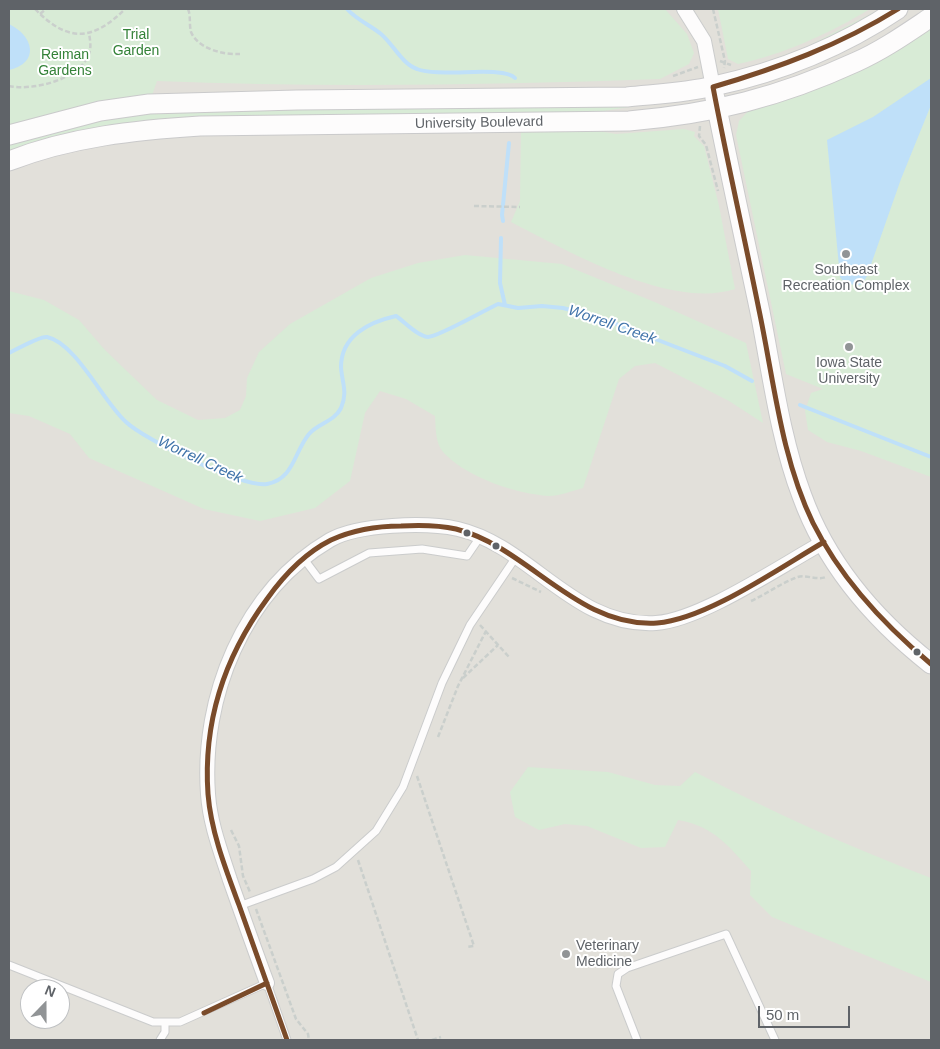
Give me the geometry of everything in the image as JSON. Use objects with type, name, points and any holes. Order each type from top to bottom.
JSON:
[{"type":"main road","name":"University Boulevard","points":[[9,135],[100,111],[149,104],[269,100],[627,97],[790,64],[838,43],[898,9]]},
{"type":"main road","name":"University Boulevard","points":[[9,161],[59,146],[150,129],[228,126],[629,121],[676,117],[718,110],[771,95],[858,62],[931,17]]},
{"type":"main road","points":[[718,78],[718,110],[789,450],[802,496],[824,542],[867,606],[899,639],[931,664]]},
{"type":"street","points":[[684,9],[704,40],[718,78]]},
{"type":"street","points":[[266,983],[216,839],[208,797],[207,761],[210,727],[218,694],[241,634],[283,577],[304,559],[332,539],[367,530],[398,525],[426,524],[458,529],[480,536],[516,557],[547,581],[593,611],[631,622],[656,623],[684,616],[710,605],[824,542]]},
{"type":"lane","points":[[304,559],[319,579],[369,553],[422,549],[467,556],[480,536]]},
{"type":"lane","points":[[239,906],[313,880],[336,867],[376,831],[403,787],[442,683],[470,625],[516,557]]},
{"type":"lane","points":[[637,1040],[616,986],[618,974],[627,968],[726,934],[775,1040]]},
{"type":"lane","points":[[9,965],[154,1022],[180,1022],[204,1013],[266,983],[287,1040]]},
{"type":"lane","points":[[160,1040],[165,1032],[165,1022]]},
{"type":"path","points":[[35,9],[51,25],[64,31],[89,33],[101,29],[125,9]]},
{"type":"path","points":[[40,14],[46,9]]},
{"type":"path","points":[[188,9],[192,33],[198,41],[221,53],[240,54]]},
{"type":"path","points":[[713,9],[725,61],[718,78]]},
{"type":"path","points":[[9,86],[29,88],[45,86],[77,68],[88,57],[90,48],[89,33]]},
{"type":"path","points":[[717,61],[725,61],[737,67]]},
{"type":"path","points":[[686,70],[702,66]]},
{"type":"path","points":[[474,206],[520,207]]},
{"type":"path","points":[[508,576],[534,589]]},
{"type":"path","points":[[478,622],[509,657]]},
{"type":"path","points":[[438,737],[461,680],[486,631]]},
{"type":"path","points":[[461,680],[498,645]]},
{"type":"path","points":[[413,763],[474,946],[466,947]]},
{"type":"path","points":[[231,830],[239,846],[243,876],[254,901],[296,1018],[308,1034],[309,1040]]},
{"type":"path","points":[[355,851],[418,1040]]},
{"type":"path","points":[[432,1040],[440,1037]]},
{"type":"shaded area","points":[[9,9],[931,9],[931,1040],[9,1040]]},
{"type":"green space","name":"Reiman Gardens","points":[[9,9],[665,9],[687,34],[694,53],[689,64],[660,79],[408,85],[157,81],[149,104],[9,135]]},
{"type":"green space","points":[[718,9],[870,9],[807,42],[773,55],[738,64],[728,59]]},
{"type":"green space","points":[[880,9],[885,9],[807,50],[732,74],[806,47]]},
{"type":"green space","name":"Southeast Recreation Complex","points":[[931,24],[931,477],[861,451],[827,442],[808,430],[805,411],[811,393],[823,389],[786,374],[736,135],[739,121],[750,109]]},
{"type":"green space","points":[[628,103],[629,107],[585,114],[360,116],[9,152],[9,142],[32,134],[147,111]]},
{"type":"green space","points":[[521,129],[586,129],[616,134],[684,129],[695,132],[694,136],[704,146],[719,206],[735,289],[709,293],[681,291],[651,285],[620,274],[561,248],[511,222],[520,201]]},
{"type":"green space","points":[[465,255],[562,264],[657,303],[746,343],[763,423],[729,401],[655,363],[635,366],[619,379],[583,488],[549,496],[536,495],[508,488],[467,471],[442,451],[437,437],[435,416],[406,399],[380,391],[365,413],[350,481],[315,508],[260,521],[204,509],[89,458],[70,434],[29,416],[9,413],[9,291],[44,300],[79,320],[105,350],[157,400],[198,420],[225,418],[240,410],[246,396],[247,378],[259,352],[290,324],[371,278],[418,263]]},
{"type":"green space","points":[[528,767],[608,772],[655,785],[680,786],[695,772],[812,828],[931,878],[931,982],[772,917],[750,895],[751,871],[727,845],[701,827],[678,820],[665,847],[641,848],[587,826],[565,824],[539,830],[515,817],[510,792]]},
{"type":"water","points":[[9,24],[24,35],[30,49],[26,62],[19,67],[9,70]]},
{"type":"water","points":[[931,78],[931,105],[901,179],[867,276],[862,284],[857,286],[844,282],[840,277],[827,140],[873,117]]},
{"type":"waterway","points":[[347,9],[381,34],[407,63],[417,69],[440,72],[498,72],[515,78]]},
{"type":"waterway","points":[[503,221],[509,143]]},
{"type":"waterway","points":[[501,238],[500,283],[505,305]]},
{"type":"waterway","name":"Worrell Creek","points":[[9,353],[44,337],[58,342],[79,362],[117,413],[137,430],[173,451],[217,471],[238,479],[267,484],[283,477],[309,434],[338,413],[341,408],[344,392],[341,367],[342,356],[351,339],[358,332],[376,322],[396,316],[415,331],[428,337],[451,328],[498,304],[518,308],[542,306],[563,308],[601,318],[725,366],[752,381]]},
{"type":"waterway","name":"Worrell Creek","points":[[800,405],[931,457]]},
{"type":"transit line","points":[[898,9],[854,34],[808,54],[761,72],[713,87],[780,418],[793,472],[802,498],[824,543],[850,582],[880,617],[931,664]]},
{"type":"transit line","points":[[287,1040],[220,851],[212,822],[207,767],[213,716],[220,691],[239,643],[274,590],[296,565],[321,545],[356,531],[392,526],[428,526],[456,529],[482,538],[507,552],[577,600],[602,613],[628,621],[657,623],[677,619],[720,602],[765,578],[824,542]]},
{"type":"transit line","points":[[204,1013],[267,983]]},
{"type":"place","name":"Southeast Recreation Complex","points":[[846,254]]},
{"type":"place","name":"Iowa State University","points":[[849,347]]},
{"type":"place","name":"Veterinary Medicine","points":[[566,954]]},
{"type":"park label","name":"Trial Garden","points":[[136,43]]}]
